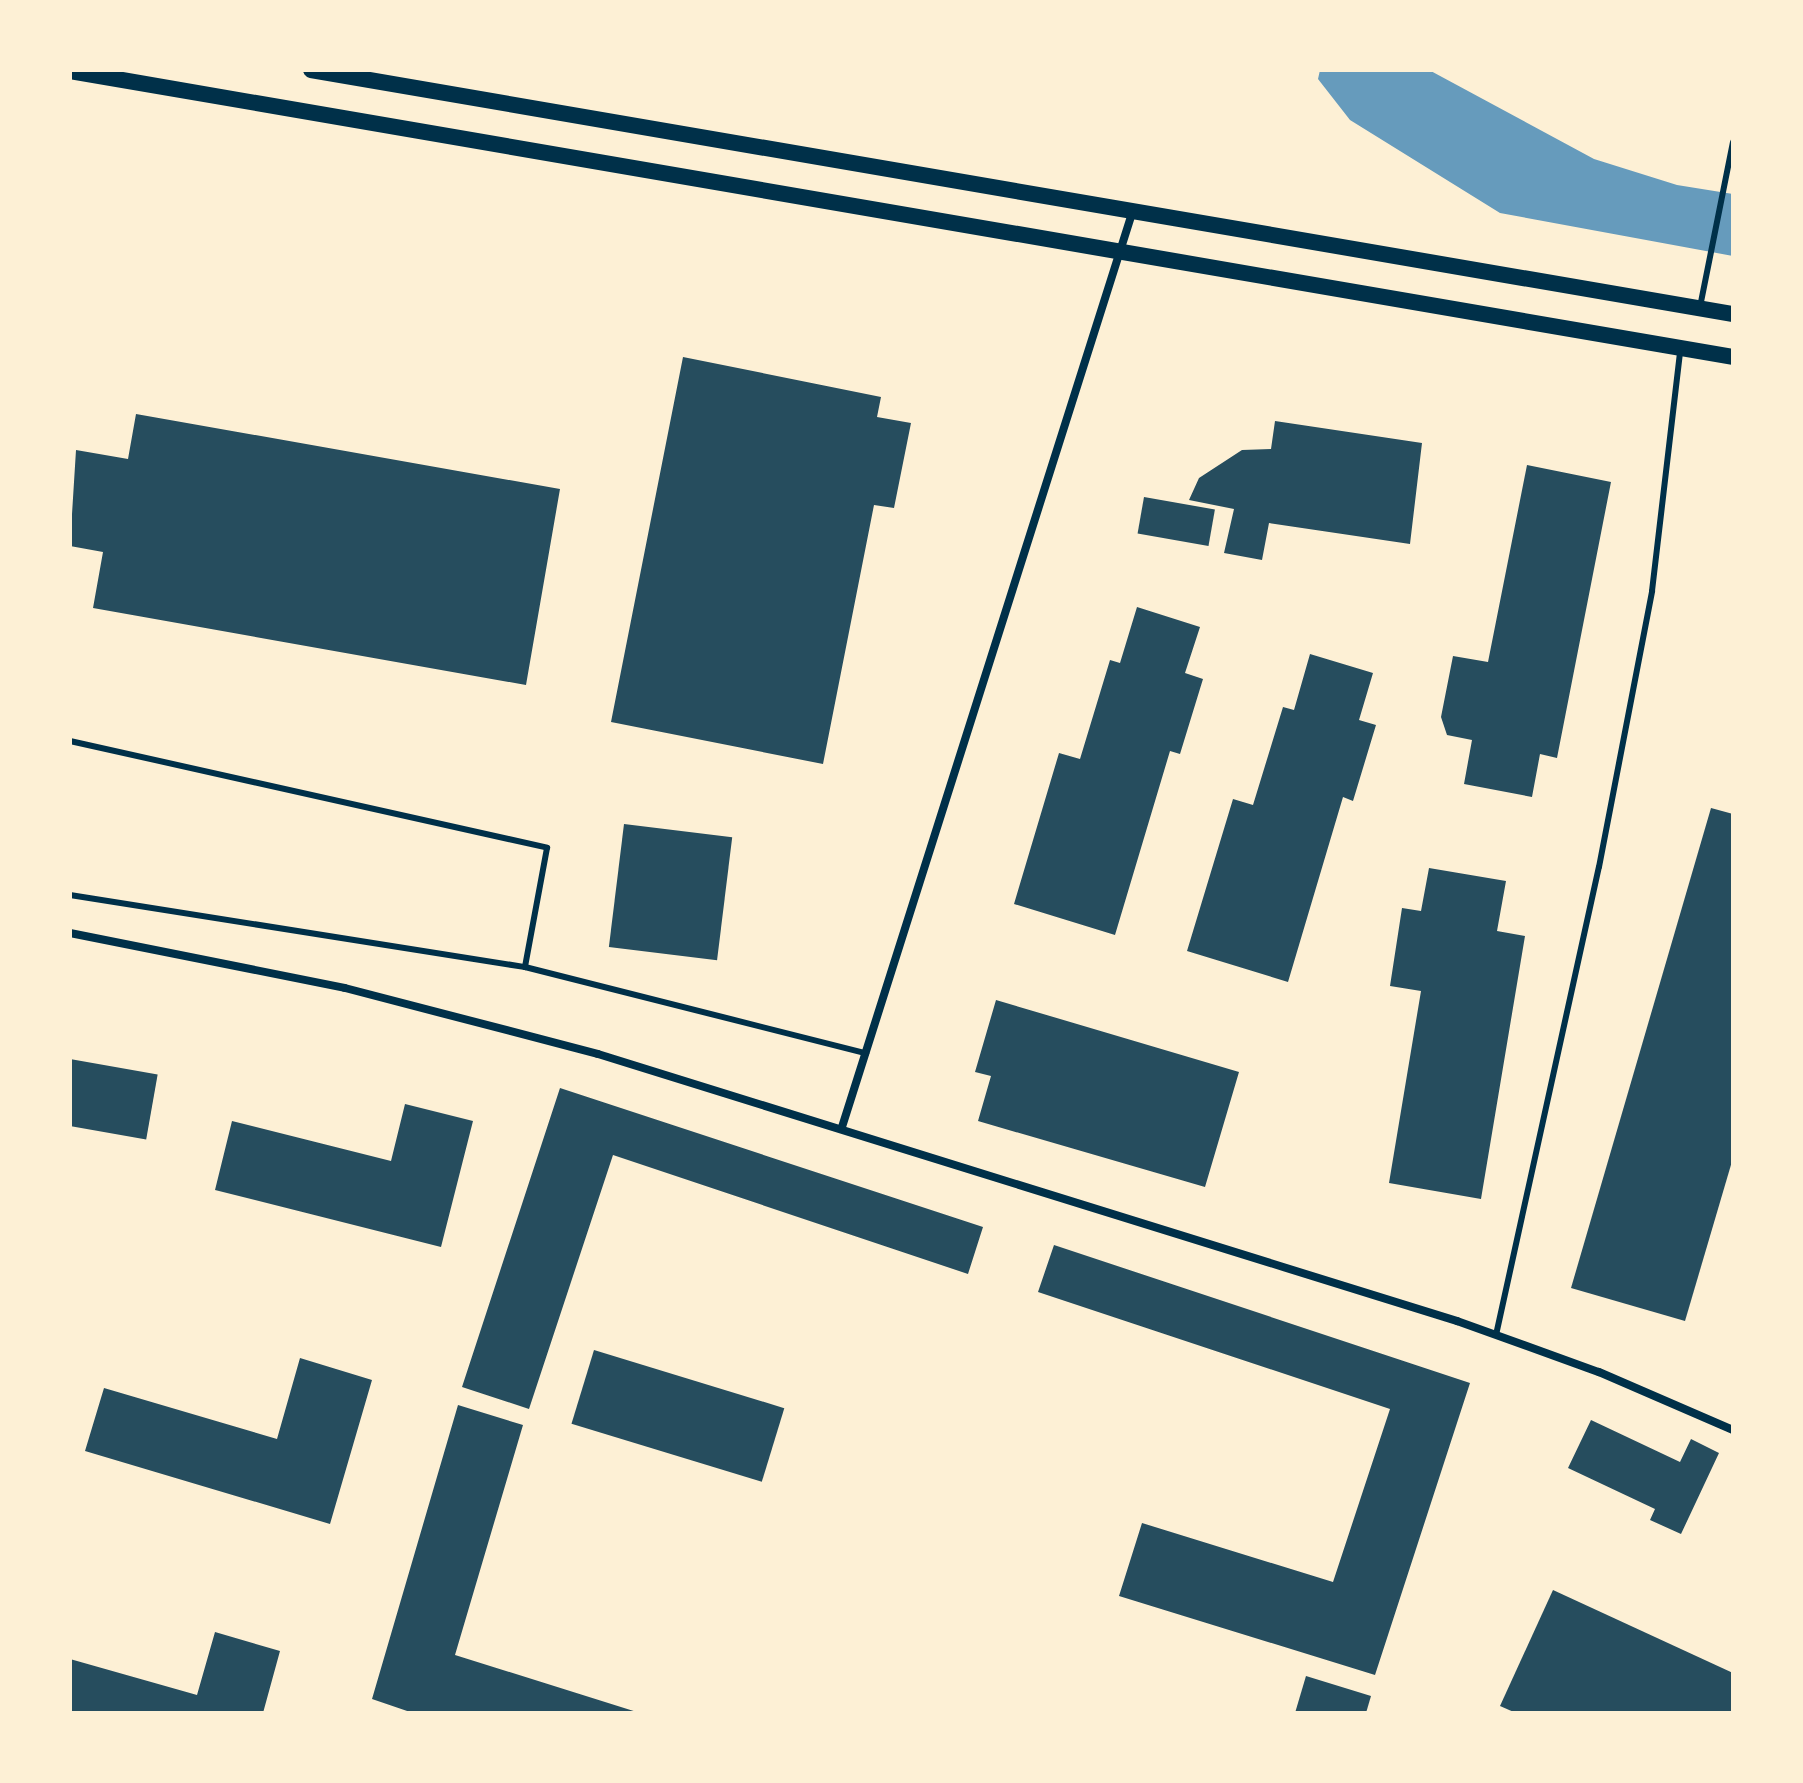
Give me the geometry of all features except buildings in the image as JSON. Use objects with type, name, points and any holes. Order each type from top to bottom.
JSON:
[{"type":"main road","points":[[311,70],[1733,314]]},
{"type":"main road","points":[[70,71],[1733,357]]},
{"type":"street","points":[[842,1127],[1133,209]]},
{"type":"street","points":[[70,933],[466,1017],[842,1127],[1496,1335],[1733,1430]]},
{"type":"lane","points":[[1700,308],[1733,142]]},
{"type":"lane","points":[[1496,1335],[1599,867],[1652,591],[1681,348]]},
{"type":"lane","points":[[70,741],[547,848],[525,967]]},
{"type":"lane","points":[[70,895],[525,967],[866,1053]]},
{"type":"water","points":[[1320,70],[1429,70],[1594,159],[1677,185],[1733,194],[1733,256],[1500,213],[1350,120],[1318,79]]}]
